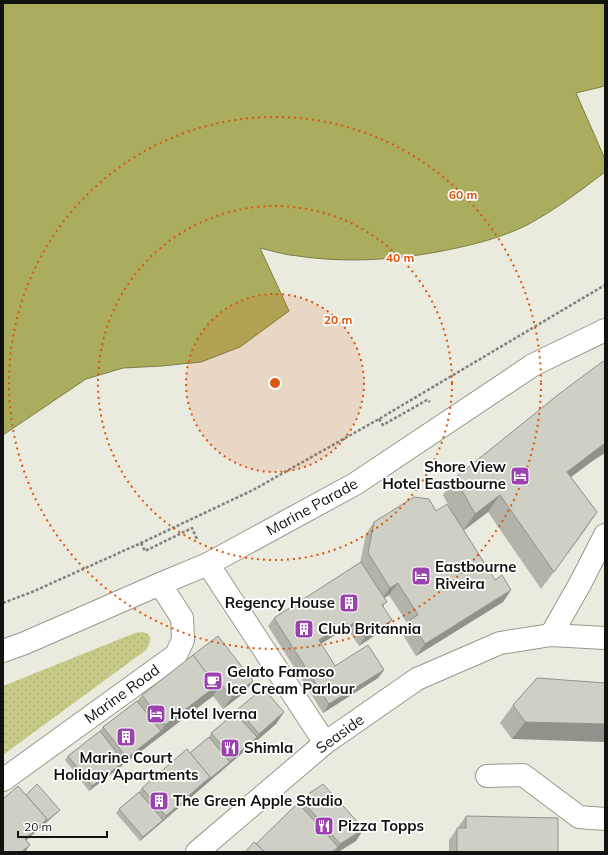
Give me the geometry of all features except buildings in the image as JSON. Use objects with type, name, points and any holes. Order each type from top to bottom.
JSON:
[{"type":"main road","name":"Marine Parade","points":[[3,651],[25,643],[208,564],[355,484],[533,365],[605,330]]},
{"type":"main road","points":[[551,635],[581,582],[605,535]]},
{"type":"main road","points":[[208,564],[325,743]]},
{"type":"main road","name":"Marine Road","points":[[3,780],[176,655],[184,640],[182,618],[160,584]]},
{"type":"main road","name":"Seaside","points":[[197,852],[325,743],[417,679],[500,643],[551,635],[605,638]]},
{"type":"main road","points":[[487,776],[523,775],[579,816],[605,819]]},
{"type":"path","points":[[3,603],[32,592],[141,543],[253,490],[379,419],[605,285]]},
{"type":"path","points":[[379,419],[384,425],[427,400]]},
{"type":"path","points":[[141,543],[145,552],[191,529]]},
{"type":"shaded area","points":[[3,3],[605,3],[605,86],[576,93],[605,159],[605,172],[557,207],[527,225],[483,242],[437,252],[368,260],[316,258],[284,254],[260,248],[289,311],[240,347],[201,362],[123,368],[86,379],[3,435]]},
{"type":"shaded area","points":[[142,632],[148,634],[150,638],[146,650],[3,755],[3,686],[135,633]]},
{"type":"place","name":"Shore View Hotel Eastbourne","points":[[520,476]]},
{"type":"place","name":"Eastbourne Riveira","points":[[421,576]]},
{"type":"place","name":"Regency House","points":[[349,603]]},
{"type":"place","name":"Club Britannia","points":[[304,629]]},
{"type":"place","name":"Gelato Famoso Ice Cream Parlour","points":[[213,681]]},
{"type":"place","name":"Hotel Iverna","points":[[156,714]]},
{"type":"place","name":"Marine Court Holiday Apartments","points":[[126,737]]},
{"type":"place","name":"Shimla","points":[[230,748]]},
{"type":"place","name":"The Green Apple Studio","points":[[159,801]]},
{"type":"place","name":"Pizza Topps","points":[[324,826]]}]
